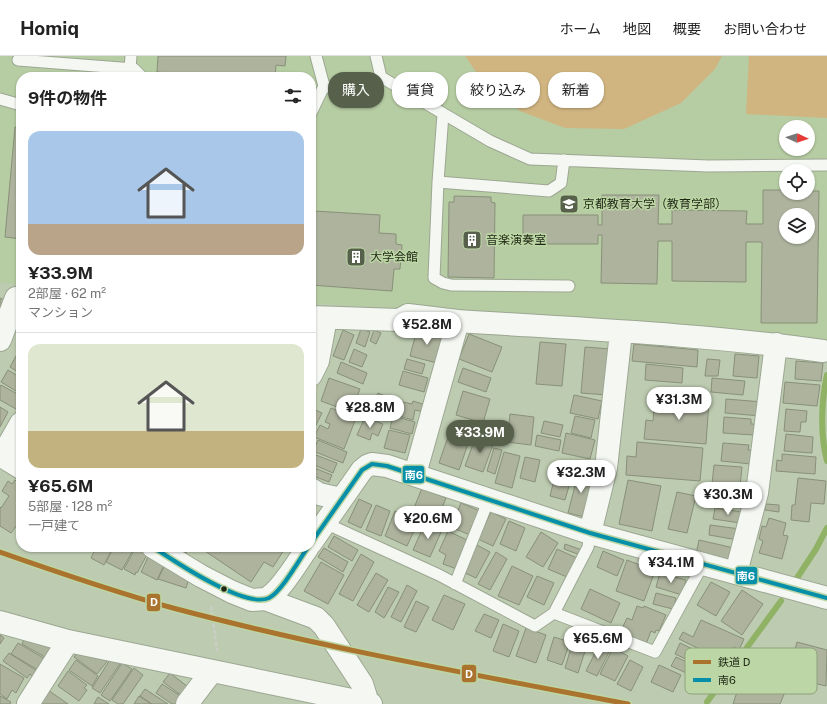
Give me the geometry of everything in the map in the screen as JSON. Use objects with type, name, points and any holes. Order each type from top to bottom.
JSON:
[{"type":"street","points":[[0,340],[16,298]]},
{"type":"street","points":[[316,365],[318,361],[319,318],[399,320],[408,316],[776,344],[825,352]]},
{"type":"street","points":[[415,474],[458,321]]},
{"type":"street","points":[[590,533],[606,468],[621,332]]},
{"type":"street","points":[[736,573],[757,493],[776,344]]},
{"type":"street","points":[[16,431],[1,456],[16,465]]},
{"type":"street","points":[[316,536],[362,470],[372,464],[380,464],[415,474],[590,533],[827,598]]},
{"type":"street","points":[[316,492],[341,499]]},
{"type":"street","points":[[161,552],[200,576],[232,592],[252,600],[265,599],[316,618],[324,626],[367,697]]},
{"type":"street","points":[[265,599],[277,590],[304,552]]},
{"type":"street","points":[[0,622],[68,642],[215,664],[367,697]]},
{"type":"street","points":[[28,704],[68,642]]},
{"type":"street","points":[[187,704],[215,664]]},
{"type":"lane","points":[[130,68],[131,56]]},
{"type":"lane","points":[[316,56],[324,86],[316,103]]},
{"type":"lane","points":[[376,56],[380,72]]},
{"type":"lane","points":[[18,60],[130,68],[137,72]]},
{"type":"lane","points":[[384,79],[490,141],[530,159],[708,166],[827,165]]},
{"type":"lane","points":[[324,86],[328,87]]},
{"type":"lane","points":[[0,99],[16,104]]},
{"type":"lane","points":[[443,114],[438,182],[434,278],[451,285],[569,286]]},
{"type":"lane","points":[[438,182],[549,191],[561,183],[564,160]]},
{"type":"lane","points":[[455,584],[489,499]]},
{"type":"lane","points":[[325,523],[455,584],[535,626],[554,613],[588,547],[590,533]]},
{"type":"lane","points":[[554,613],[655,652],[703,564]]},
{"type":"path","points":[[211,603],[215,664]]},
{"type":"shaded area","name":"京都教育大学（教育学部）","points":[[0,56],[827,56],[827,344],[774,333],[316,303],[316,72],[16,72],[16,284],[0,283]]},
{"type":"shaded area","points":[[465,56],[722,56],[715,69],[681,103],[624,129],[565,128],[520,111],[516,108],[540,108],[540,72],[476,72]]},
{"type":"shaded area","points":[[749,56],[827,56],[827,118],[746,114]]},
{"type":"building","points":[[158,56],[286,56],[285,66],[276,65],[275,72],[157,72]]},
{"type":"building","points":[[15,127],[16,238],[5,237]]},
{"type":"building","points":[[763,190],[779,190],[779,200],[815,200],[815,191],[819,191],[817,323],[761,323],[762,242],[746,242],[746,282],[672,281],[672,241],[658,241],[657,284],[601,283],[602,235],[598,235],[598,244],[523,244],[523,215],[598,215],[598,225],[602,225],[602,195],[659,195],[658,224],[672,224],[672,210],[747,211],[746,224],[763,224]]},
{"type":"building","name":"音楽演奏室","points":[[454,196],[491,197],[491,202],[495,203],[494,278],[448,277],[449,202],[454,202]]},
{"type":"building","name":"大学会館","points":[[316,211],[380,215],[379,233],[396,234],[396,244],[402,245],[400,269],[394,269],[392,291],[316,285]]},
{"type":"building","points":[[0,298],[4,300],[0,309]]},
{"type":"building","points":[[361,329],[370,332],[365,347],[356,343]]},
{"type":"building","points":[[417,329],[444,336],[437,363],[410,356]]},
{"type":"building","points":[[343,330],[354,335],[344,360],[333,356]]},
{"type":"building","points":[[374,330],[381,333],[376,344],[370,341]]},
{"type":"building","points":[[469,334],[502,347],[492,372],[459,359]]},
{"type":"building","points":[[540,342],[566,344],[562,386],[536,384]]},
{"type":"building","points":[[634,344],[698,350],[697,367],[632,361]]},
{"type":"building","points":[[585,347],[611,349],[607,395],[581,393]]},
{"type":"building","points":[[354,349],[367,355],[362,367],[349,362]]},
{"type":"building","points":[[735,354],[759,356],[757,378],[733,376]]},
{"type":"building","points":[[16,356],[16,371],[10,367]]},
{"type":"building","points":[[407,359],[425,364],[422,374],[404,369]]},
{"type":"building","points":[[707,359],[720,360],[718,376],[705,376]]},
{"type":"building","points":[[796,361],[823,363],[821,381],[795,379]]},
{"type":"building","points":[[341,362],[367,373],[363,384],[337,373]]},
{"type":"building","points":[[646,364],[683,368],[682,383],[645,380]]},
{"type":"building","points":[[463,368],[491,378],[486,392],[458,382]]},
{"type":"building","points":[[8,370],[16,375],[16,391],[1,382]]},
{"type":"building","points":[[403,371],[428,378],[424,392],[399,385]]},
{"type":"building","points":[[329,378],[360,389],[351,412],[321,401]]},
{"type":"building","points":[[712,378],[745,381],[743,395],[711,392]]},
{"type":"building","points":[[785,382],[820,385],[817,406],[783,403]]},
{"type":"building","points":[[1,385],[16,393],[16,409],[0,400]]},
{"type":"building","points":[[463,391],[490,399],[483,423],[456,415]]},
{"type":"building","points":[[378,393],[392,399],[386,412],[372,406]]},
{"type":"building","points":[[574,395],[602,401],[598,419],[570,413]]},
{"type":"building","points":[[655,396],[709,401],[706,444],[644,439],[646,420],[653,421]]},
{"type":"building","points":[[726,399],[763,402],[761,416],[725,413]]},
{"type":"building","points":[[398,401],[412,404],[413,401],[426,405],[424,412],[415,410],[413,420],[395,415]]},
{"type":"building","points":[[0,407],[8,412],[0,427]]},
{"type":"building","points":[[331,408],[356,418],[344,449],[316,438],[316,433],[320,425],[328,429],[330,424],[325,422]]},
{"type":"building","points":[[786,409],[807,411],[806,422],[801,422],[800,432],[784,431]]},
{"type":"building","points":[[316,410],[322,413],[316,425]]},
{"type":"building","points":[[510,414],[534,417],[531,445],[507,442]]},
{"type":"building","points":[[393,416],[415,422],[412,434],[390,428]]},
{"type":"building","points":[[575,416],[595,420],[591,438],[571,433]]},
{"type":"building","points":[[365,417],[383,424],[378,436],[372,433],[370,440],[357,435]]},
{"type":"building","points":[[724,417],[751,419],[751,424],[755,424],[754,435],[723,433]]},
{"type":"building","points":[[544,421],[563,425],[560,437],[541,433]]},
{"type":"building","points":[[451,428],[471,435],[459,470],[439,463]]},
{"type":"building","points":[[389,430],[410,435],[405,453],[384,448]]},
{"type":"building","points":[[566,433],[595,440],[590,459],[562,453]]},
{"type":"building","points":[[786,434],[813,437],[812,453],[784,451]]},
{"type":"building","points":[[537,435],[561,440],[559,451],[535,446]]},
{"type":"building","points":[[476,436],[494,442],[483,472],[465,466]]},
{"type":"building","points":[[318,440],[347,452],[343,463],[316,452],[316,444]]},
{"type":"building","points":[[637,442],[703,448],[700,481],[626,475],[627,456],[636,457]]},
{"type":"building","points":[[723,443],[749,445],[748,450],[752,450],[751,464],[721,461]]},
{"type":"building","points":[[494,448],[502,450],[495,474],[487,471]]},
{"type":"building","points":[[504,452],[520,456],[512,488],[495,483]]},
{"type":"building","points":[[782,454],[816,457],[815,474],[776,471],[777,460],[782,461]]},
{"type":"building","points":[[316,455],[337,463],[333,473],[316,466]]},
{"type":"building","points":[[525,457],[540,460],[535,482],[520,478]]},
{"type":"building","points":[[714,465],[742,467],[740,486],[712,484]]},
{"type":"building","points":[[557,468],[573,472],[565,500],[550,496]]},
{"type":"building","points":[[316,469],[332,475],[329,482],[316,477]]},
{"type":"building","points":[[579,470],[594,474],[585,517],[568,513]]},
{"type":"building","points":[[798,478],[826,481],[824,504],[811,503],[809,522],[791,520],[792,505],[795,505]]},
{"type":"building","points":[[628,480],[661,486],[652,531],[619,524]]},
{"type":"building","points":[[8,481],[12,484],[16,481],[16,526],[11,533],[0,526],[0,507],[1,508],[9,496],[2,491]]},
{"type":"building","points":[[422,488],[446,498],[438,518],[414,508]]},
{"type":"building","points":[[708,488],[733,490],[732,506],[706,504]]},
{"type":"building","points":[[677,492],[696,496],[687,533],[668,529]]},
{"type":"building","points":[[359,499],[372,505],[361,528],[348,522]]},
{"type":"building","points":[[461,503],[480,511],[470,535],[451,527]]},
{"type":"building","points":[[766,504],[779,505],[779,512],[765,510]]},
{"type":"building","points":[[376,505],[390,511],[381,536],[366,530]]},
{"type":"building","points":[[715,508],[742,512],[741,523],[713,519]]},
{"type":"building","points":[[395,511],[418,522],[407,546],[385,536]]},
{"type":"building","points":[[491,512],[506,519],[493,546],[478,539]]},
{"type":"building","points":[[769,518],[786,523],[783,535],[788,536],[782,559],[759,553],[763,541],[759,539],[762,526],[766,527]]},
{"type":"building","points":[[509,521],[525,528],[516,551],[500,544]]},
{"type":"building","points":[[425,523],[442,530],[430,557],[413,550]]},
{"type":"building","points":[[710,525],[740,529],[738,540],[709,535]]},
{"type":"building","points":[[448,531],[467,540],[457,569],[443,564],[446,555],[439,551]]},
{"type":"building","points":[[541,532],[558,543],[543,567],[526,557]]},
{"type":"building","points":[[334,536],[358,550],[352,561],[328,547]]},
{"type":"building","points":[[699,540],[734,548],[731,562],[696,554]]},
{"type":"building","points":[[565,544],[582,550],[580,555],[564,549]]},
{"type":"building","points":[[477,545],[490,552],[476,578],[463,572]]},
{"type":"building","points":[[324,548],[348,562],[343,572],[318,557]]},
{"type":"building","points":[[557,549],[577,558],[567,577],[548,569]]},
{"type":"building","points":[[603,551],[624,560],[617,576],[597,567]]},
{"type":"building","points":[[94,552],[110,552],[104,565],[91,558]]},
{"type":"building","points":[[111,552],[132,552],[122,570],[106,562]]},
{"type":"building","points":[[133,552],[148,553],[135,575],[124,569]]},
{"type":"building","points":[[206,552],[283,552],[273,567],[264,562],[251,582]]},
{"type":"building","points":[[496,552],[507,559],[490,590],[478,584]]},
{"type":"building","points":[[361,554],[374,562],[353,601],[339,594]]},
{"type":"building","points":[[149,555],[165,563],[157,580],[141,572]]},
{"type":"building","points":[[627,560],[655,571],[644,601],[616,591]]},
{"type":"building","points":[[321,562],[344,575],[328,604],[304,591]]},
{"type":"building","points":[[166,563],[190,576],[186,588],[158,579]]},
{"type":"building","points":[[512,566],[533,576],[519,605],[498,596]]},
{"type":"building","points":[[376,573],[388,580],[369,612],[357,605]]},
{"type":"building","points":[[660,573],[686,580],[682,595],[656,587]]},
{"type":"building","points":[[537,576],[554,583],[544,605],[527,597]]},
{"type":"building","points":[[711,582],[730,592],[716,616],[697,605]]},
{"type":"building","points":[[407,585],[417,591],[401,622],[391,617]]},
{"type":"building","points":[[388,587],[399,592],[384,618],[375,612]]},
{"type":"building","points":[[590,589],[620,603],[611,623],[581,609]]},
{"type":"building","points":[[742,590],[763,604],[742,635],[721,621]]},
{"type":"building","points":[[656,593],[676,598],[673,609],[653,604]]},
{"type":"building","points":[[444,595],[465,604],[453,630],[432,620]]},
{"type":"building","points":[[416,601],[429,607],[416,632],[404,627]]},
{"type":"building","points":[[637,606],[643,608],[644,606],[666,615],[659,631],[656,630],[655,633],[651,631],[646,644],[620,633],[627,618],[632,620]]},
{"type":"building","points":[[484,614],[499,620],[491,638],[475,631]]},
{"type":"building","points":[[701,620],[744,639],[740,648],[698,648],[679,639],[683,632],[693,637]]},
{"type":"building","points":[[503,624],[519,631],[509,657],[493,651]]},
{"type":"building","points":[[526,628],[546,635],[536,663],[516,656]]},
{"type":"building","points":[[0,635],[4,638],[0,644]]},
{"type":"building","points":[[554,637],[570,642],[562,665],[547,660]]},
{"type":"building","points":[[24,639],[47,644],[55,651],[50,660],[22,644]]},
{"type":"building","points":[[573,641],[587,645],[578,673],[565,668]]},
{"type":"building","points":[[797,642],[827,650],[826,686],[817,684],[817,648],[795,648]]},
{"type":"building","points":[[18,643],[45,659],[38,670],[11,654]]},
{"type":"building","points":[[680,643],[690,648],[685,648],[685,659],[675,654]]},
{"type":"building","points":[[599,645],[610,650],[597,676],[586,671]]},
{"type":"building","points":[[81,647],[96,659],[100,653],[109,659],[97,674],[74,657]]},
{"type":"building","points":[[613,648],[628,656],[615,681],[600,674]]},
{"type":"building","points":[[9,653],[37,671],[33,677],[30,674],[27,678],[3,661]]},
{"type":"building","points":[[113,655],[122,661],[100,693],[92,688]]},
{"type":"building","points":[[676,657],[685,661],[685,672],[671,666]]},
{"type":"building","points":[[76,660],[98,676],[92,686],[69,670]]},
{"type":"building","points":[[630,660],[643,667],[631,691],[617,684]]},
{"type":"building","points":[[122,663],[132,669],[110,701],[101,695]]},
{"type":"building","points":[[0,664],[24,678],[16,693],[12,690],[7,699],[0,694]]},
{"type":"building","points":[[659,665],[681,675],[673,692],[651,682]]},
{"type":"building","points":[[134,668],[143,675],[123,704],[118,704],[112,700]]},
{"type":"building","points":[[68,671],[87,685],[84,688],[87,690],[79,701],[58,686]]},
{"type":"building","points":[[170,673],[188,687],[182,696],[163,682]]},
{"type":"building","points":[[162,684],[182,697],[177,704],[172,704],[156,693]]},
{"type":"building","points":[[145,689],[168,704],[152,704],[140,696]]},
{"type":"building","points":[[48,690],[68,704],[43,704],[39,701]]},
{"type":"building","points":[[736,694],[784,694],[780,704],[733,704]]},
{"type":"building","points":[[0,696],[11,702],[10,704],[0,704]]},
{"type":"building","points":[[139,696],[151,704],[134,704]]},
{"type":"building","points":[[98,697],[109,704],[94,704]]},
{"type":"waterway","points":[[827,375],[823,396],[822,418],[823,440],[827,461]]},
{"type":"waterway","points":[[797,578],[816,549],[827,528]]},
{"type":"waterway","points":[[747,648],[781,601]]},
{"type":"waterway","points":[[707,702],[713,694]]},
{"type":"rail line","name":"D","points":[[0,552],[64,574],[173,608],[286,636],[400,660],[628,704]]},
{"type":"transit line","name":"南6","points":[[316,536],[362,470],[372,464],[387,466],[590,533],[827,598]]},
{"type":"transit line","name":"南6","points":[[161,552],[210,582],[244,597],[258,600],[269,598],[279,589],[305,552]]},
{"type":"place","name":"京都教育大学（教育学部）","points":[[569,204]]},
{"type":"place","name":"音楽演奏室","points":[[472,240]]},
{"type":"place","name":"大学会館","points":[[356,257]]}]
